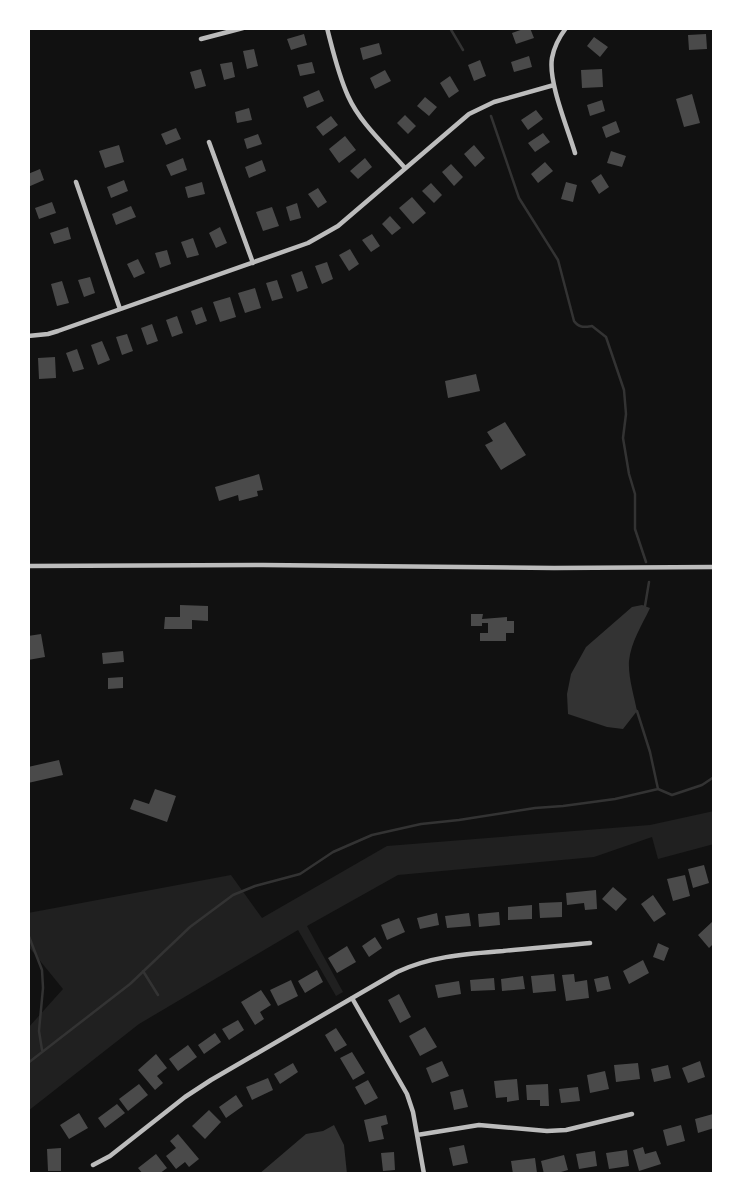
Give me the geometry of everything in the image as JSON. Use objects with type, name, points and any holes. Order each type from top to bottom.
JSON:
[{"type":"street","points":[[201,38],[243,28]]},
{"type":"street","points":[[327,28],[348,97],[356,111],[405,168]]},
{"type":"street","points":[[566,28],[552,58],[554,85],[575,153]]},
{"type":"street","points":[[28,336],[48,334],[308,243],[338,226],[469,114],[494,102],[554,85]]},
{"type":"street","points":[[209,142],[253,263]]},
{"type":"street","points":[[76,183],[120,309]]},
{"type":"street","points":[[28,566],[714,567]]},
{"type":"street","points":[[93,1165],[110,1156],[211,1080],[411,965],[456,955],[590,943]]},
{"type":"street","points":[[352,998],[407,1094],[413,1112],[424,1174]]},
{"type":"street","points":[[417,1135],[479,1125],[547,1131],[632,1114]]},
{"type":"shaded area","points":[[642,605],[650,608],[634,640],[629,661],[637,711],[623,729],[607,727],[568,714],[567,694],[571,674],[586,647],[632,607]]},
{"type":"shaded area","points":[[714,811],[714,844],[658,859],[652,837],[594,857],[398,875],[307,926],[343,992],[336,996],[298,930],[139,1024],[28,1111],[28,1028],[63,989],[28,946],[28,913],[231,875],[262,918],[387,846],[650,825]]},
{"type":"shaded area","points":[[334,1125],[344,1145],[347,1174],[259,1174],[306,1134],[323,1131]]},
{"type":"building","points":[[530,28],[534,38],[516,44],[512,33]]},
{"type":"building","points":[[304,34],[307,45],[291,50],[287,39]]},
{"type":"building","points":[[706,34],[707,49],[689,50],[688,35]]},
{"type":"building","points":[[594,37],[608,47],[600,57],[587,46]]},
{"type":"building","points":[[379,43],[382,54],[363,60],[360,48]]},
{"type":"building","points":[[254,49],[258,66],[247,69],[243,51]]},
{"type":"building","points":[[529,56],[532,67],[514,72],[511,62]]},
{"type":"building","points":[[480,60],[486,76],[474,81],[468,65]]},
{"type":"building","points":[[232,62],[235,77],[224,80],[220,64]]},
{"type":"building","points":[[312,62],[315,73],[300,76],[297,65]]},
{"type":"building","points":[[201,69],[206,86],[195,89],[190,72]]},
{"type":"building","points":[[602,69],[603,87],[582,88],[581,70]]},
{"type":"building","points":[[385,70],[391,81],[375,89],[370,78]]},
{"type":"building","points":[[450,76],[459,91],[449,98],[440,83]]},
{"type":"building","points":[[319,90],[324,101],[307,108],[303,97]]},
{"type":"building","points":[[692,94],[700,123],[684,127],[676,99]]},
{"type":"building","points":[[425,97],[437,107],[429,116],[417,106]]},
{"type":"building","points":[[602,100],[605,111],[590,116],[587,105]]},
{"type":"building","points":[[249,108],[252,120],[237,123],[235,112]]},
{"type":"building","points":[[536,110],[543,119],[528,130],[521,120]]},
{"type":"building","points":[[405,115],[416,126],[408,134],[397,123]]},
{"type":"building","points":[[331,116],[338,125],[323,136],[316,127]]},
{"type":"building","points":[[616,121],[620,132],[606,138],[602,127]]},
{"type":"building","points":[[176,128],[181,139],[166,145],[161,134]]},
{"type":"building","points":[[543,133],[550,142],[535,152],[528,143]]},
{"type":"building","points":[[258,134],[262,144],[247,149],[244,139]]},
{"type":"building","points":[[345,136],[356,150],[339,163],[329,149]]},
{"type":"building","points":[[119,145],[124,162],[105,168],[99,151]]},
{"type":"building","points":[[474,145],[485,158],[475,167],[464,154]]},
{"type":"building","points":[[611,151],[626,156],[622,167],[607,163]]},
{"type":"building","points":[[183,158],[187,170],[171,176],[166,165]]},
{"type":"building","points":[[365,158],[372,167],[358,179],[350,171]]},
{"type":"building","points":[[262,160],[266,171],[249,178],[245,167]]},
{"type":"building","points":[[545,162],[553,171],[538,183],[531,174]]},
{"type":"building","points":[[451,164],[463,177],[454,186],[442,172]]},
{"type":"building","points":[[40,169],[44,180],[28,187],[28,174]]},
{"type":"building","points":[[601,174],[609,187],[599,194],[591,181]]},
{"type":"building","points":[[124,180],[128,191],[111,198],[107,187]]},
{"type":"building","points":[[202,182],[205,194],[188,198],[185,187]]},
{"type":"building","points":[[566,182],[577,185],[573,202],[561,199]]},
{"type":"building","points":[[431,183],[442,195],[434,203],[422,191]]},
{"type":"building","points":[[318,188],[327,202],[318,208],[308,194]]},
{"type":"building","points":[[412,197],[426,213],[413,224],[399,208]]},
{"type":"building","points":[[52,202],[56,213],[39,219],[35,208]]},
{"type":"building","points":[[297,203],[301,218],[290,221],[286,207]]},
{"type":"building","points":[[131,206],[136,217],[116,225],[112,214]]},
{"type":"building","points":[[272,207],[279,226],[263,231],[256,212]]},
{"type":"building","points":[[390,216],[401,228],[392,235],[382,224]]},
{"type":"building","points":[[68,227],[71,239],[54,244],[50,233]]},
{"type":"building","points":[[220,227],[227,243],[216,248],[209,233]]},
{"type":"building","points":[[372,234],[380,246],[371,252],[362,240]]},
{"type":"building","points":[[193,238],[199,255],[187,258],[181,242]]},
{"type":"building","points":[[350,249],[359,264],[349,271],[339,255]]},
{"type":"building","points":[[167,250],[171,264],[160,268],[155,253]]},
{"type":"building","points":[[138,259],[145,273],[134,278],[127,264]]},
{"type":"building","points":[[327,262],[333,279],[322,284],[315,266]]},
{"type":"building","points":[[302,271],[308,288],[297,292],[291,275]]},
{"type":"building","points":[[90,277],[95,293],[84,297],[78,280]]},
{"type":"building","points":[[277,280],[283,298],[272,301],[266,283]]},
{"type":"building","points":[[62,281],[69,303],[57,306],[51,284]]},
{"type":"building","points":[[255,288],[261,308],[245,313],[238,293]]},
{"type":"building","points":[[230,297],[236,317],[220,322],[213,302]]},
{"type":"building","points":[[202,307],[207,321],[196,325],[191,311]]},
{"type":"building","points":[[177,316],[183,333],[172,337],[166,320]]},
{"type":"building","points":[[152,324],[158,341],[147,345],[141,328]]},
{"type":"building","points":[[127,334],[133,351],[122,355],[116,337]]},
{"type":"building","points":[[102,341],[110,360],[98,365],[91,345]]},
{"type":"building","points":[[77,349],[84,369],[73,372],[66,353]]},
{"type":"building","points":[[55,357],[56,378],[39,379],[38,358]]},
{"type":"building","points":[[476,374],[480,391],[448,398],[445,381]]},
{"type":"building","points":[[505,422],[526,455],[501,470],[485,445],[493,441],[487,432]]},
{"type":"building","points":[[259,474],[263,490],[257,491],[258,496],[239,501],[238,495],[219,501],[215,487]]},
{"type":"building","points":[[180,605],[208,606],[208,621],[192,620],[192,629],[164,629],[165,617],[180,617]]},
{"type":"building","points":[[471,614],[483,614],[482,619],[507,617],[507,621],[514,621],[514,633],[506,633],[506,641],[480,641],[480,633],[488,633],[488,623],[471,626]]},
{"type":"building","points":[[41,634],[45,657],[28,660],[28,636]]},
{"type":"building","points":[[123,651],[124,662],[103,664],[102,653]]},
{"type":"building","points":[[123,677],[123,688],[108,689],[108,678]]},
{"type":"building","points":[[59,760],[63,775],[28,783],[28,767]]},
{"type":"building","points":[[155,789],[176,796],[167,822],[130,809],[134,799],[149,804]]},
{"type":"building","points":[[704,865],[709,883],[693,888],[688,869]]},
{"type":"building","points":[[685,875],[690,896],[673,901],[667,879]]},
{"type":"building","points":[[613,887],[627,899],[616,911],[602,899]]},
{"type":"building","points":[[596,890],[597,909],[585,910],[584,903],[567,905],[566,893]]},
{"type":"building","points":[[653,895],[666,914],[654,922],[641,904]]},
{"type":"building","points":[[562,902],[562,917],[540,918],[539,903]]},
{"type":"building","points":[[532,905],[532,919],[508,920],[508,907]]},
{"type":"building","points":[[499,912],[500,925],[479,927],[478,914]]},
{"type":"building","points":[[437,913],[439,925],[420,929],[417,918]]},
{"type":"building","points":[[469,913],[471,926],[447,928],[445,916]]},
{"type":"building","points":[[399,918],[405,932],[387,940],[381,925]]},
{"type":"building","points":[[712,922],[714,943],[709,948],[698,935]]},
{"type":"building","points":[[375,937],[382,948],[369,957],[362,946]]},
{"type":"building","points":[[658,943],[669,948],[664,961],[653,957]]},
{"type":"building","points":[[347,946],[356,962],[337,973],[328,958]]},
{"type":"building","points":[[643,960],[649,973],[629,984],[623,971]]},
{"type":"building","points":[[317,970],[323,982],[305,993],[298,981]]},
{"type":"building","points":[[554,974],[556,991],[533,993],[531,976]]},
{"type":"building","points":[[574,974],[575,982],[587,980],[589,998],[566,1001],[562,975]]},
{"type":"building","points":[[523,976],[525,989],[502,991],[501,979]]},
{"type":"building","points":[[608,976],[611,989],[597,992],[594,979]]},
{"type":"building","points":[[494,978],[495,990],[471,991],[470,980]]},
{"type":"building","points":[[291,980],[298,996],[278,1006],[270,990]]},
{"type":"building","points":[[459,981],[461,994],[438,998],[435,985]]},
{"type":"building","points":[[261,990],[271,1005],[260,1012],[264,1019],[255,1025],[241,1002]]},
{"type":"building","points":[[399,994],[411,1017],[400,1023],[388,1000]]},
{"type":"building","points":[[238,1020],[244,1030],[229,1040],[222,1029]]},
{"type":"building","points":[[425,1027],[437,1047],[420,1056],[409,1036]]},
{"type":"building","points":[[336,1028],[347,1045],[335,1052],[325,1035]]},
{"type":"building","points":[[215,1033],[221,1042],[204,1054],[198,1045]]},
{"type":"building","points":[[188,1045],[197,1057],[178,1071],[169,1059]]},
{"type":"building","points":[[352,1052],[365,1073],[353,1080],[340,1058]]},
{"type":"building","points":[[156,1054],[167,1068],[157,1076],[163,1083],[155,1090],[138,1070]]},
{"type":"building","points":[[442,1061],[449,1076],[432,1083],[426,1068]]},
{"type":"building","points":[[700,1061],[705,1077],[688,1083],[682,1068]]},
{"type":"building","points":[[293,1063],[298,1072],[280,1084],[274,1074]]},
{"type":"building","points":[[638,1063],[640,1079],[616,1082],[614,1065]]},
{"type":"building","points":[[668,1065],[671,1078],[654,1082],[651,1069]]},
{"type":"building","points":[[605,1071],[609,1089],[590,1093],[587,1075]]},
{"type":"building","points":[[268,1078],[273,1090],[252,1100],[246,1087]]},
{"type":"building","points":[[517,1079],[519,1100],[507,1102],[507,1097],[496,1098],[494,1081]]},
{"type":"building","points":[[368,1080],[378,1098],[365,1105],[355,1087]]},
{"type":"building","points":[[139,1084],[148,1095],[128,1111],[119,1099]]},
{"type":"building","points":[[548,1084],[549,1106],[540,1106],[540,1100],[527,1100],[526,1085]]},
{"type":"building","points":[[578,1087],[580,1101],[561,1103],[559,1089]]},
{"type":"building","points":[[463,1089],[468,1107],[454,1110],[450,1092]]},
{"type":"building","points":[[236,1095],[243,1106],[226,1118],[219,1107]]},
{"type":"building","points":[[117,1104],[125,1113],[105,1128],[98,1118]]},
{"type":"building","points":[[209,1110],[221,1122],[205,1139],[192,1126]]},
{"type":"building","points":[[79,1113],[88,1128],[69,1139],[60,1125]]},
{"type":"building","points":[[713,1114],[714,1128],[698,1133],[695,1119]]},
{"type":"building","points":[[386,1115],[388,1124],[381,1126],[384,1139],[369,1142],[364,1120]]},
{"type":"building","points":[[681,1125],[685,1141],[667,1146],[663,1130]]},
{"type":"building","points":[[178,1134],[199,1159],[189,1167],[185,1162],[176,1169],[166,1156],[176,1148],[170,1141]]},
{"type":"building","points":[[464,1145],[468,1163],[453,1166],[449,1148]]},
{"type":"building","points":[[643,1147],[645,1154],[656,1151],[661,1164],[639,1171],[633,1150]]},
{"type":"building","points":[[61,1148],[61,1171],[48,1171],[47,1149]]},
{"type":"building","points":[[627,1150],[629,1166],[609,1169],[606,1153]]},
{"type":"building","points":[[595,1151],[597,1166],[579,1169],[576,1154]]},
{"type":"building","points":[[394,1152],[395,1170],[383,1171],[381,1153]]},
{"type":"building","points":[[156,1154],[167,1168],[159,1174],[143,1174],[138,1168]]},
{"type":"building","points":[[564,1155],[568,1170],[544,1174],[541,1161]]},
{"type":"building","points":[[535,1158],[537,1173],[513,1174],[511,1161]]},
{"type":"waterway","points":[[450,28],[463,50]]},
{"type":"waterway","points":[[491,116],[519,198],[558,260],[574,321],[580,326],[592,326],[606,337],[624,390],[626,414],[623,438],[635,494],[635,529],[646,562]]},
{"type":"waterway","points":[[643,608],[649,582]]},
{"type":"waterway","points":[[635,710],[650,752],[658,789]]},
{"type":"waterway","points":[[28,1063],[130,984],[190,927],[233,895],[300,874],[333,852],[372,835],[421,824],[615,799],[658,789],[672,795],[702,785],[714,777]]},
{"type":"waterway","points":[[28,934],[42,970],[39,1031],[42,1050]]},
{"type":"waterway","points":[[143,971],[158,995]]}]
